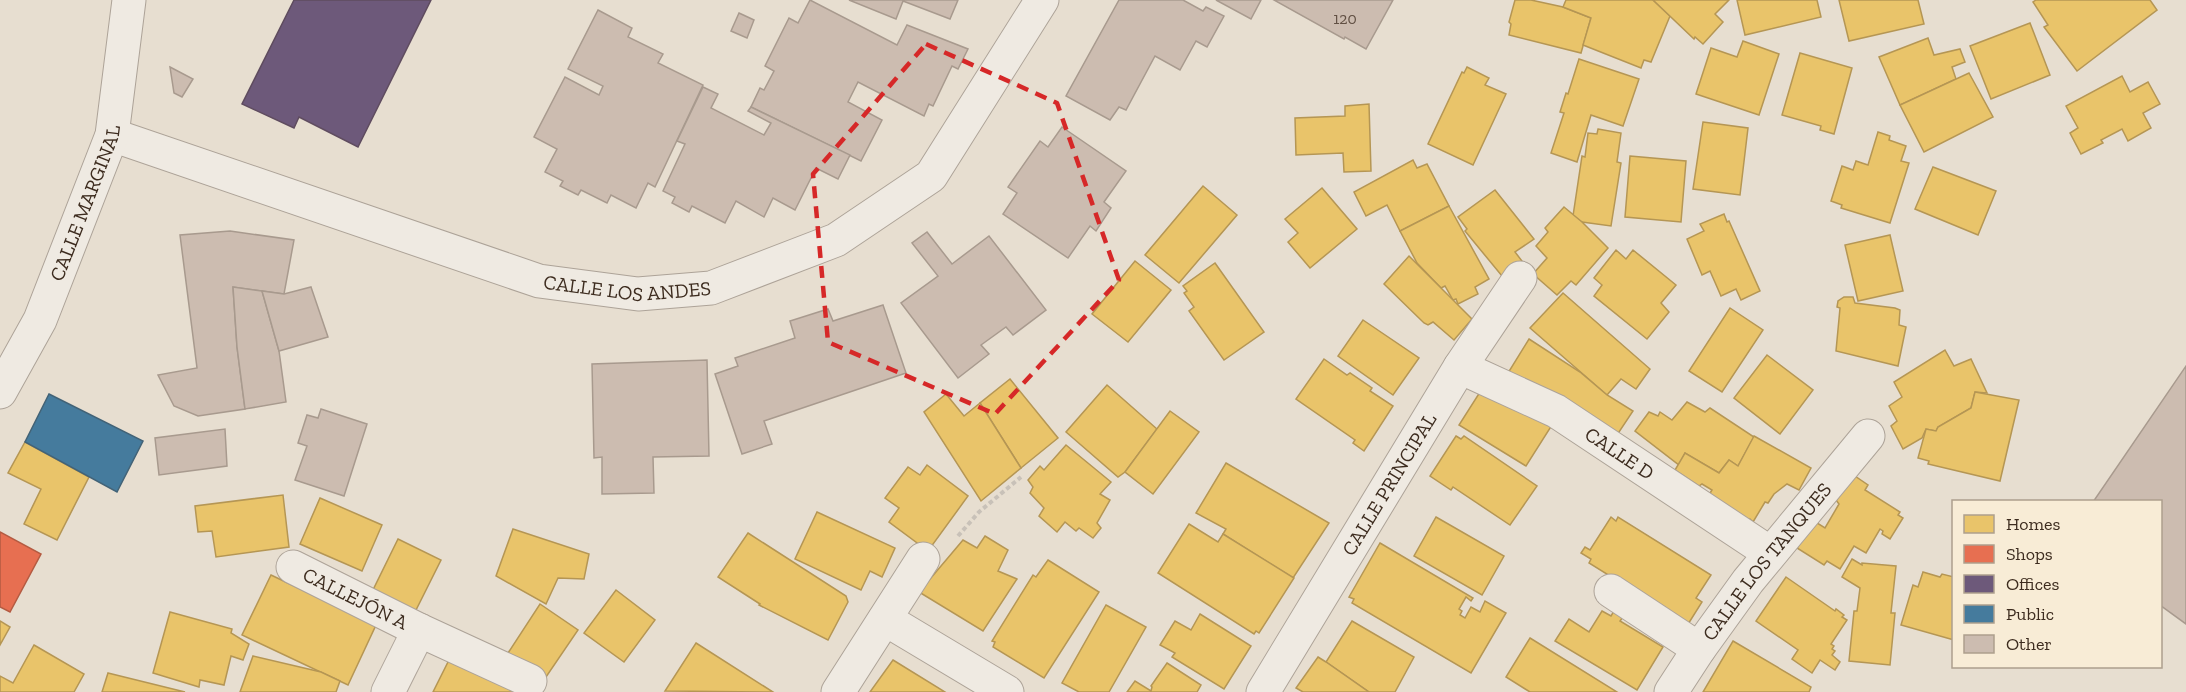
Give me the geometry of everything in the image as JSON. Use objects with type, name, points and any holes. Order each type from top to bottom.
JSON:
[{"type":"street","name":"CALLE MARGINAL","points":[[0,392],[40,320],[112,135],[129,0]]},
{"type":"street","name":"CALLE LOS ANDES","points":[[112,135],[539,281],[638,294],[711,288],[836,240],[930,176],[1042,0]]},
{"type":"street","name":"CALLE PRINCIPAL","points":[[1263,692],[1460,368],[1520,279]]},
{"type":"street","name":"CALLE D","points":[[1460,368],[1556,411],[1770,553]]},
{"type":"street","name":"CALLE LOS TANQUES","points":[[1671,692],[1699,649],[1770,553],[1868,436]]},
{"type":"street","points":[[838,692],[923,559]]},
{"type":"street","name":"CALLEJÓN A","points":[[293,567],[419,630],[530,681]]},
{"type":"street","points":[[1611,591],[1699,649]]},
{"type":"street","points":[[885,619],[1007,692]]},
{"type":"street","name":"CALLEJÓN A","points":[[388,692],[419,630]]},
{"type":"path","points":[[923,559],[939,559],[979,512],[1020,477]]},
{"type":"highlighted area","points":[[926,44],[1057,103],[1119,280],[995,414],[828,342],[813,174]]},
{"type":"building: Homes","points":[[1515,0],[1531,0],[1563,7],[1591,18],[1581,53],[1509,35],[1511,24],[1509,22]]},
{"type":"building: Homes","points":[[1566,0],[1653,0],[1670,16],[1651,62],[1644,60],[1641,68],[1583,45],[1591,18],[1563,7]]},
{"type":"building: Homes","points":[[1653,0],[1729,0],[1715,14],[1723,22],[1703,44],[1695,37],[1694,39]]},
{"type":"building: Homes","points":[[1737,0],[1817,0],[1821,17],[1745,35]]},
{"type":"building: Homes","points":[[1839,0],[1918,0],[1924,24],[1849,41]]},
{"type":"building: Homes","points":[[2036,0],[2150,0],[2157,10],[2077,71],[2044,27],[2048,25],[2033,2]]},
{"type":"building: Homes","points":[[2030,23],[2050,75],[1991,99],[1970,46]]},
{"type":"building: Homes","points":[[1928,38],[1934,55],[1960,49],[1965,62],[1952,67],[1956,79],[1900,105],[1879,57]]},
{"type":"building: Homes","points":[[1743,41],[1779,54],[1759,115],[1696,94],[1711,48],[1737,57]]},
{"type":"building: Homes","points":[[1800,53],[1852,68],[1834,134],[1820,130],[1821,126],[1782,115]]},
{"type":"building: Homes","points":[[1579,59],[1639,79],[1623,126],[1591,115],[1577,162],[1551,153],[1564,113],[1560,112]]},
{"type":"building: Homes","points":[[1467,67],[1489,78],[1485,85],[1506,94],[1473,165],[1428,144],[1462,72],[1464,73]]},
{"type":"building: Homes","points":[[1969,73],[1993,117],[1924,152],[1900,105]]},
{"type":"building: Homes","points":[[2122,76],[2130,92],[2148,82],[2160,104],[2143,113],[2151,128],[2128,141],[2122,129],[2101,140],[2103,143],[2081,154],[2070,133],[2078,128],[2066,106]]},
{"type":"building: Homes","points":[[1369,104],[1371,171],[1344,172],[1343,153],[1296,155],[1295,118],[1345,116],[1345,106]]},
{"type":"building: Homes","points":[[1703,122],[1748,128],[1740,195],[1693,189]]},
{"type":"building: Homes","points":[[1598,129],[1621,133],[1617,162],[1621,163],[1611,226],[1582,222],[1573,216],[1582,156],[1585,157],[1588,133],[1597,134]]},
{"type":"building: Homes","points":[[1878,132],[1890,136],[1889,140],[1906,146],[1901,161],[1909,163],[1890,223],[1841,208],[1842,205],[1831,201],[1842,166],[1853,170],[1856,161],[1868,165]]},
{"type":"building: Homes","points":[[1630,156],[1686,161],[1681,222],[1625,217]]},
{"type":"building: Homes","points":[[1413,160],[1417,168],[1427,164],[1449,206],[1400,231],[1387,205],[1366,216],[1354,192]]},
{"type":"building: Homes","points":[[1933,167],[1996,191],[1978,235],[1915,209]]},
{"type":"building: Homes","points":[[1203,186],[1237,215],[1179,283],[1145,255]]},
{"type":"building: Homes","points":[[1322,188],[1357,229],[1310,268],[1288,242],[1298,233],[1285,219]]},
{"type":"building: Homes","points":[[1495,190],[1534,239],[1515,252],[1522,261],[1502,276],[1465,231],[1467,229],[1458,217]]},
{"type":"building: Homes","points":[[1449,206],[1489,279],[1475,287],[1478,294],[1458,304],[1445,286],[1441,288],[1417,263],[1400,231]]},
{"type":"building: Homes","points":[[1564,207],[1608,248],[1576,285],[1571,281],[1557,295],[1533,274],[1547,258],[1536,246],[1548,232],[1545,228]]},
{"type":"building: Homes","points":[[1724,214],[1760,291],[1741,300],[1736,289],[1721,296],[1710,271],[1702,275],[1687,239],[1704,231],[1700,224]]},
{"type":"building: Homes","points":[[1890,235],[1903,291],[1858,301],[1845,245]]},
{"type":"building: Homes","points":[[1616,250],[1626,259],[1633,250],[1676,285],[1661,303],[1669,312],[1647,339],[1594,296],[1602,285],[1594,278]]},
{"type":"building: Homes","points":[[1409,256],[1472,319],[1454,340],[1433,322],[1428,325],[1424,323],[1384,284]]},
{"type":"building: Homes","points":[[1135,261],[1171,290],[1128,342],[1092,314]]},
{"type":"building: Homes","points":[[1215,263],[1264,332],[1224,360],[1189,311],[1194,307],[1184,293],[1187,291],[1183,286]]},
{"type":"building: Homes","points":[[1563,293],[1650,369],[1636,389],[1621,379],[1607,395],[1530,328]]},
{"type":"building: Homes","points":[[1844,297],[1853,297],[1855,303],[1900,310],[1899,325],[1906,327],[1898,366],[1836,351],[1840,308],[1837,307],[1838,301]]},
{"type":"building: Homes","points":[[1730,308],[1763,330],[1722,392],[1689,371]]},
{"type":"building: Homes","points":[[1363,320],[1419,358],[1393,395],[1338,356]]},
{"type":"building: Homes","points":[[1529,339],[1580,372],[1607,395],[1633,411],[1615,438],[1508,373]]},
{"type":"building: Homes","points":[[1945,350],[1954,366],[1971,359],[1987,393],[1975,392],[1971,408],[1938,427],[1936,431],[1926,429],[1922,438],[1903,449],[1891,426],[1897,421],[1889,406],[1902,397],[1894,382]]},
{"type":"building: Homes","points":[[1767,355],[1813,390],[1780,434],[1734,398]]},
{"type":"building: Homes","points":[[1324,359],[1347,375],[1350,373],[1372,388],[1370,391],[1393,406],[1364,451],[1353,443],[1355,440],[1296,399]]},
{"type":"building: Homes","points":[[1010,379],[1058,438],[1021,468],[980,403]]},
{"type":"building: Homes","points":[[1487,381],[1552,425],[1526,466],[1459,425]]},
{"type":"building: Homes","points":[[1107,385],[1157,429],[1125,472],[1118,477],[1066,432]]},
{"type":"building: Homes","points":[[1975,392],[2019,400],[2000,481],[1928,464],[1929,461],[1918,458],[1926,429],[1936,431],[1938,427],[1971,408]]},
{"type":"building: Homes","points":[[946,394],[964,416],[980,403],[1021,468],[981,501],[924,412]]},
{"type":"building: Homes","points":[[1687,402],[1705,412],[1710,408],[1754,437],[1738,466],[1729,460],[1719,473],[1685,453],[1679,465],[1635,431],[1649,412],[1658,416],[1660,412],[1672,420]]},
{"type":"building: Homes","points":[[1170,411],[1199,432],[1153,494],[1125,472]]},
{"type":"building: Homes","points":[[1456,436],[1461,439],[1464,436],[1537,486],[1510,525],[1453,487],[1451,490],[1430,476]]},
{"type":"building: Homes","points":[[1754,436],[1811,468],[1799,490],[1787,484],[1774,494],[1768,503],[1765,502],[1753,522],[1750,519],[1748,524],[1707,498],[1712,490],[1702,484],[1699,486],[1675,470],[1685,453],[1719,473],[1729,460],[1738,466]]},
{"type":"building: Homes","points":[[25,442],[89,477],[57,540],[24,524],[41,489],[8,473]]},
{"type":"building: Homes","points":[[1066,445],[1111,482],[1100,494],[1110,500],[1097,523],[1101,528],[1093,538],[1079,528],[1076,531],[1065,522],[1057,532],[1039,516],[1044,508],[1030,493],[1033,487],[1028,480],[1040,466],[1044,470]]},
{"type":"building: Homes","points":[[1226,463],[1329,523],[1293,578],[1223,534],[1226,529],[1196,513]]},
{"type":"building: Homes","points":[[927,465],[968,496],[928,551],[889,522],[899,508],[885,498],[908,467],[920,475]]},
{"type":"building: Homes","points":[[1852,474],[1868,485],[1865,490],[1900,512],[1898,515],[1903,518],[1890,539],[1882,534],[1883,531],[1880,529],[1866,553],[1854,546],[1840,569],[1827,561],[1824,565],[1797,548],[1814,521],[1825,528],[1839,504],[1836,500]]},
{"type":"building: Homes","points":[[283,495],[289,547],[216,557],[212,531],[198,532],[195,506]]},
{"type":"building: Homes","points":[[320,498],[382,525],[362,571],[300,544]]},
{"type":"building: Homes","points":[[817,512],[895,548],[882,577],[870,571],[861,590],[795,559]]},
{"type":"building: Homes","points":[[1436,517],[1504,556],[1482,595],[1414,556]]},
{"type":"building: Homes","points":[[1611,517],[1616,521],[1618,517],[1711,575],[1696,598],[1702,602],[1685,629],[1668,612],[1589,563],[1591,559],[1581,553],[1585,547],[1590,550]]},
{"type":"building: Homes","points":[[1189,524],[1218,542],[1223,534],[1294,578],[1259,633],[1256,631],[1254,634],[1158,573]]},
{"type":"building: Homes","points":[[513,529],[589,554],[584,579],[558,578],[546,604],[496,576]]},
{"type":"building: Homes","points":[[748,533],[846,596],[848,602],[828,640],[759,605],[718,577]]},
{"type":"building: Homes","points":[[985,536],[1008,550],[998,571],[1017,579],[983,631],[919,592],[963,540],[977,548]]},
{"type":"building: Homes","points":[[398,539],[441,560],[414,614],[371,594]]},
{"type":"building: Homes","points":[[1380,543],[1473,598],[1471,601],[1466,597],[1459,609],[1462,611],[1460,615],[1465,618],[1471,607],[1480,612],[1485,601],[1506,613],[1471,673],[1352,603],[1354,599],[1349,597]]},
{"type":"building: Homes","points":[[1852,559],[1862,565],[1862,563],[1896,566],[1891,613],[1895,613],[1890,665],[1849,661],[1854,611],[1857,611],[1860,588],[1842,577]]},
{"type":"building: Homes","points":[[1048,560],[1099,592],[1044,678],[993,647],[995,642],[992,641],[1033,575],[1036,577]]},
{"type":"building: Homes","points":[[1923,572],[1940,577],[1942,574],[1952,576],[1952,639],[1901,625],[1913,585],[1918,587]]},
{"type":"building: Homes","points":[[271,575],[376,625],[348,685],[242,635]]},
{"type":"building: Homes","points":[[1786,577],[1835,611],[1836,609],[1847,620],[1831,644],[1835,651],[1832,655],[1840,662],[1835,670],[1820,660],[1812,673],[1792,659],[1798,650],[1756,621]]},
{"type":"building: Homes","points":[[616,590],[655,620],[624,662],[584,633]]},
{"type":"building: Homes","points":[[540,604],[578,630],[546,677],[508,653]]},
{"type":"building: Homes","points":[[1106,605],[1146,627],[1109,692],[1079,692],[1062,683]]},
{"type":"building: Homes","points":[[1602,611],[1611,616],[1614,611],[1623,617],[1620,621],[1663,647],[1637,690],[1555,641],[1569,619],[1589,632]]},
{"type":"building: Homes","points":[[170,612],[232,629],[231,633],[249,644],[243,660],[231,656],[224,685],[200,680],[199,687],[153,673]]},
{"type":"building: Homes","points":[[1200,614],[1251,646],[1224,689],[1172,657],[1175,653],[1160,645],[1175,621],[1191,630]]},
{"type":"building: Homes","points":[[0,621],[10,627],[0,645]]},
{"type":"building: Homes","points":[[1352,621],[1414,657],[1395,692],[1369,692],[1326,662]]},
{"type":"building: Homes","points":[[1530,638],[1617,692],[1530,692],[1506,677]]},
{"type":"building: Homes","points":[[1733,641],[1811,687],[1809,692],[1703,692]]},
{"type":"building: Homes","points":[[696,643],[773,692],[665,691]]},
{"type":"building: Homes","points":[[34,645],[84,674],[74,692],[0,692],[0,676],[13,683]]},
{"type":"building: Homes","points":[[452,654],[527,692],[433,692]]},
{"type":"building: Homes","points":[[253,656],[321,672],[340,681],[336,692],[240,692]]},
{"type":"building: Homes","points":[[1318,657],[1369,692],[1303,692],[1296,688]]},
{"type":"building: Homes","points":[[893,660],[945,692],[870,692]]},
{"type":"building: Homes","points":[[1167,663],[1201,685],[1197,692],[1127,692],[1135,681],[1151,691],[1151,686]]},
{"type":"building: Homes","points":[[108,673],[185,692],[102,692]]},
{"type":"building: Shops","points":[[0,532],[41,554],[10,612],[0,607]]},
{"type":"building: Offices","points":[[294,0],[431,0],[358,147],[299,117],[294,128],[242,104]]},
{"type":"building: Public","points":[[49,394],[143,441],[117,492],[25,442]]},
{"type":"building: Other","points":[[810,0],[897,45],[907,25],[968,49],[958,69],[952,66],[933,106],[929,104],[924,116],[858,82],[848,102],[882,120],[861,161],[751,107],[760,88],[764,90],[774,71],[765,66],[789,18],[798,23]]},
{"type":"building: Other","points":[[849,0],[958,0],[950,19],[903,1],[896,19]]},
{"type":"building: Other","points":[[1119,0],[1183,0],[1203,11],[1206,7],[1224,16],[1207,47],[1196,41],[1180,70],[1155,56],[1126,110],[1119,107],[1110,120],[1066,96]]},
{"type":"building: Other","points":[[1216,0],[1261,0],[1251,19]]},
{"type":"building: Other","points":[[1274,0],[1393,0],[1366,49]]},
{"type":"building: Other","points":[[598,10],[632,28],[628,37],[663,54],[658,63],[703,85],[655,187],[648,183],[636,208],[611,195],[607,203],[581,190],[578,195],[560,186],[563,181],[545,172],[557,149],[534,137],[565,77],[599,95],[603,86],[568,69]]},
{"type":"building: Other","points":[[739,13],[754,20],[747,38],[731,31]]},
{"type":"building: Other","points":[[170,67],[193,79],[182,97],[174,93]]},
{"type":"building: Other","points":[[703,87],[718,94],[711,108],[764,135],[771,123],[748,111],[751,107],[850,155],[838,179],[816,168],[795,210],[773,198],[764,217],[736,201],[725,223],[692,206],[689,212],[672,203],[675,197],[663,191],[685,144],[677,141]]},
{"type":"building: Other","points":[[1062,127],[1126,171],[1104,202],[1111,208],[1096,231],[1090,226],[1068,258],[1003,214],[1017,193],[1008,187],[1040,141],[1048,147]]},
{"type":"building: Other","points":[[230,231],[294,240],[284,294],[233,287],[237,347],[245,409],[198,416],[174,406],[158,375],[197,368],[180,235]]},
{"type":"building: Other","points":[[927,232],[952,264],[989,236],[1046,310],[1013,335],[1006,327],[981,345],[989,354],[958,378],[901,303],[938,276],[912,243]]},
{"type":"building: Other","points":[[233,287],[262,291],[279,351],[286,402],[245,409],[237,347]]},
{"type":"building: Other","points":[[311,287],[328,337],[279,351],[262,291],[284,294]]},
{"type":"building: Other","points":[[883,305],[906,373],[764,421],[772,444],[742,454],[715,374],[738,366],[735,358],[795,338],[790,321],[828,309],[833,321]]},
{"type":"building: Other","points":[[707,360],[709,456],[653,457],[654,493],[602,494],[602,457],[594,458],[592,364]]},
{"type":"building: Other","points":[[2186,366],[2186,624],[2162,606],[2162,500],[2094,500]]},
{"type":"building: Other","points":[[321,409],[367,424],[344,496],[295,480],[307,446],[298,443],[307,415],[318,418]]},
{"type":"building: Other","points":[[225,429],[227,466],[159,475],[155,438]]}]
